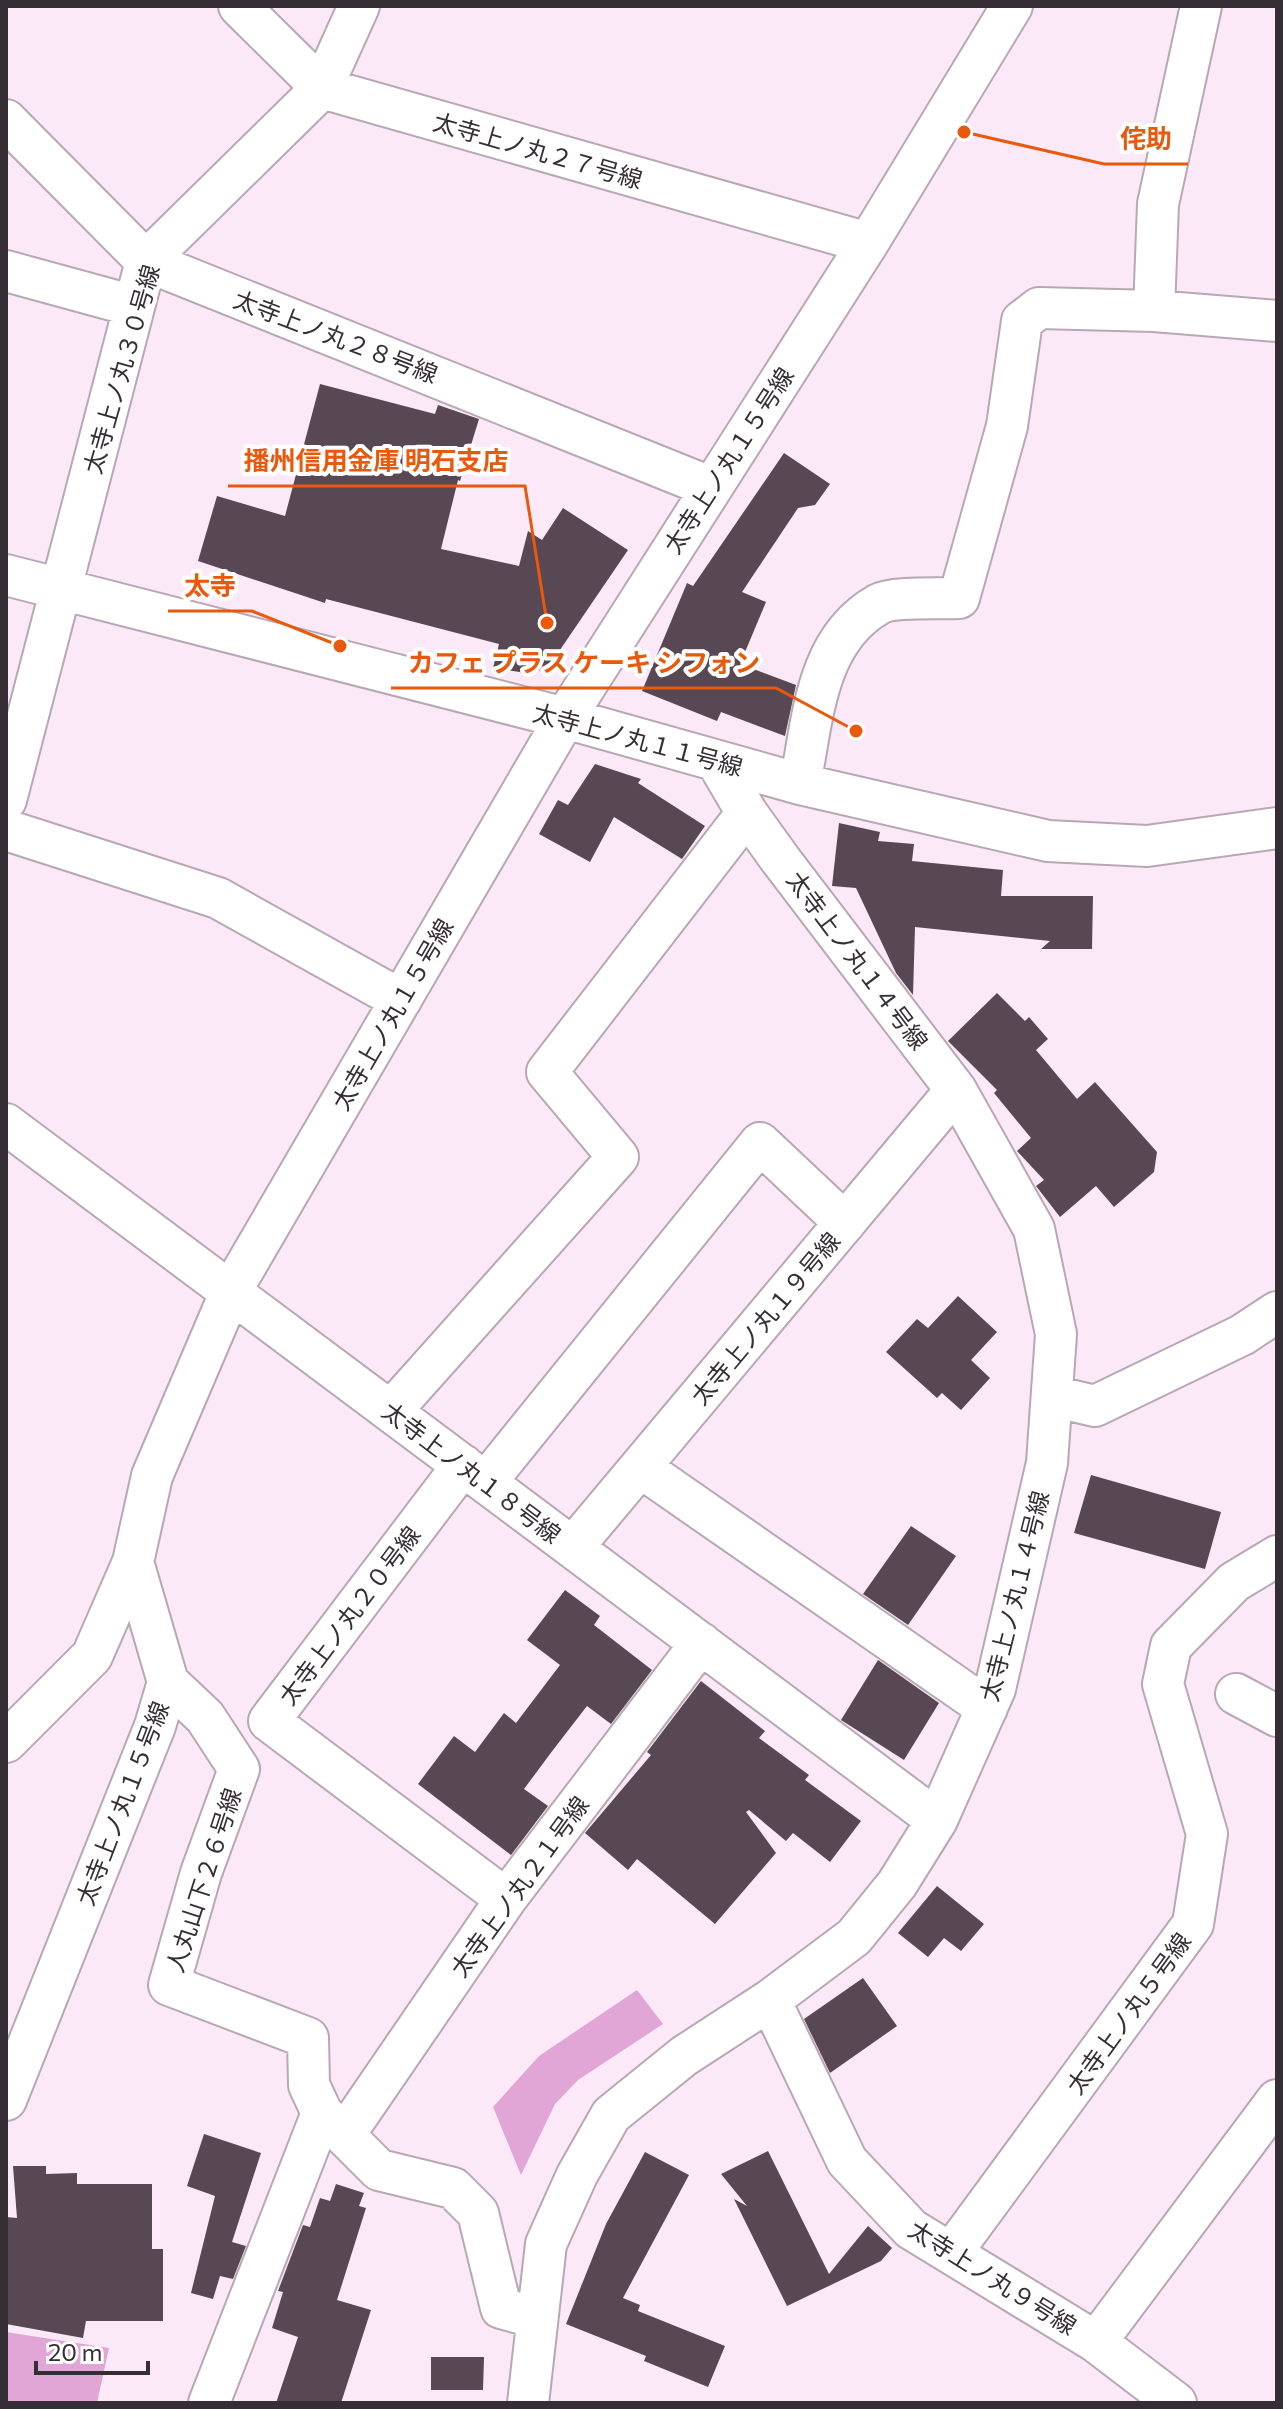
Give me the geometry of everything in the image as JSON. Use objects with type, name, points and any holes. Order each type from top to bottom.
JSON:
[{"type":"street","name":"太寺上ノ丸２７号線","points":[[239,6],[322,88],[868,243]]},
{"type":"street","name":"太寺上ノ丸３０号線","points":[[6,800],[146,261],[322,88],[359,6]]},
{"type":"street","name":"太寺上ノ丸１５号線","points":[[6,2100],[155,1726],[168,1682],[133,1562],[152,1476],[231,1291],[565,718],[868,243],[1012,6]]},
{"type":"street","points":[[1154,311],[1158,204],[1201,6]]},
{"type":"street","name":"太寺上ノ丸２８号線","points":[[6,120],[146,261],[710,487]]},
{"type":"street","points":[[6,271],[134,306]]},
{"type":"street","points":[[800,784],[824,666],[842,636],[881,602],[959,598],[1007,426],[1022,321],[1039,308],[1154,311],[1277,321]]},
{"type":"street","name":"太寺上ノ丸１１号線","points":[[6,575],[565,718],[800,784],[1048,841],[1147,846],[1277,828]]},
{"type":"street","name":"太寺上ノ丸１４号線","points":[[528,2403],[546,2244],[577,2175],[611,2115],[684,2056],[770,2000],[854,1937],[897,1884],[937,1820],[995,1689],[1047,1463],[1056,1334],[1034,1229],[956,1090],[747,813],[717,762]]},
{"type":"street","points":[[391,1411],[618,1157],[547,1072],[747,813]]},
{"type":"street","points":[[6,830],[218,898],[401,1000]]},
{"type":"street","name":"太寺上ノ丸１９号線","points":[[573,1547],[956,1090]]},
{"type":"street","name":"太寺上ノ丸１８号線","points":[[6,1124],[937,1820]]},
{"type":"street","points":[[474,1474],[760,1143],[845,1223]]},
{"type":"street","points":[[1052,1396],[1095,1406],[1242,1335],[1277,1312]]},
{"type":"street","points":[[640,1467],[987,1708]]},
{"type":"street","name":"太寺上ノ丸２０号線","points":[[474,1474],[269,1721],[506,1899]]},
{"type":"street","name":"太寺上ノ丸５号線","points":[[952,2252],[1193,1924],[1207,1834],[1163,1684],[1171,1646],[1234,1582],[1277,1556]]},
{"type":"street","points":[[6,1742],[92,1656],[133,1562]]},
{"type":"street","name":"太寺上ノ丸２１号線","points":[[209,2403],[334,2123],[701,1643]]},
{"type":"street","name":"人丸山下２６号線","points":[[168,1682],[205,1717],[239,1769],[201,1873],[169,1985],[308,2038],[309,2085],[334,2123]]},
{"type":"street","points":[[1236,1694],[1277,1716]]},
{"type":"street","name":"太寺上ノ丸９号線","points":[[770,2000],[847,2161],[911,2229],[952,2252],[1029,2304],[1096,2342],[1176,2403]]},
{"type":"street","points":[[1096,2342],[1277,2101]]},
{"type":"street","points":[[334,2123],[379,2170],[453,2188],[478,2213],[501,2308],[537,2318]]},
{"type":"shaded area","points":[[637,1990],[663,2024],[578,2080],[555,2104],[521,2175],[493,2107],[539,2056]]},
{"type":"shaded area","points":[[6,2332],[109,2348],[97,2403],[6,2403]]},
{"type":"building","points":[[320,384],[435,414],[438,405],[479,419],[458,480],[441,549],[519,566],[528,531],[542,540],[563,508],[628,550],[547,669],[526,673],[493,668],[499,644],[326,599],[325,603],[198,561],[217,496],[285,516]]},
{"type":"building","points":[[784,453],[830,484],[815,505],[798,508],[742,592],[766,602],[740,664],[796,685],[785,736],[721,712],[717,721],[642,691],[687,583],[693,586]]},
{"type":"building","points":[[595,764],[641,779],[638,783],[705,826],[682,859],[614,817],[590,862],[539,834],[558,800],[568,805]]},
{"type":"building","points":[[839,823],[880,832],[878,841],[914,844],[912,861],[1003,870],[1001,896],[1093,896],[1092,949],[1041,949],[1050,941],[915,927],[913,995],[896,973],[856,888],[832,886]]},
{"type":"building","points":[[997,993],[1025,1021],[1029,1017],[1048,1039],[1036,1050],[1077,1099],[1095,1082],[1157,1152],[1154,1172],[1114,1207],[1096,1186],[1060,1217],[1036,1186],[1044,1180],[1017,1151],[1031,1138],[994,1093],[997,1090],[948,1041]]},
{"type":"building","points":[[958,1296],[997,1332],[971,1360],[990,1378],[961,1410],[942,1393],[937,1398],[886,1352],[917,1319],[928,1328]]},
{"type":"building","points":[[1091,1475],[1221,1512],[1205,1569],[1074,1533]]},
{"type":"building","points":[[911,1526],[956,1556],[908,1625],[863,1594]]},
{"type":"building","points":[[565,1590],[600,1616],[594,1625],[652,1670],[611,1724],[587,1706],[553,1750],[524,1789],[548,1806],[511,1855],[418,1784],[454,1736],[475,1752],[504,1713],[516,1723],[560,1665],[527,1640]]},
{"type":"building","points":[[878,1660],[939,1703],[904,1760],[841,1720]]},
{"type":"building","points":[[701,1681],[765,1731],[759,1738],[809,1775],[805,1780],[861,1821],[830,1862],[793,1833],[786,1841],[749,1810],[746,1812],[776,1853],[715,1924],[637,1859],[628,1870],[585,1833],[651,1755],[647,1752]]},
{"type":"building","points":[[937,1886],[984,1924],[961,1951],[944,1938],[928,1957],[898,1933]]},
{"type":"building","points":[[863,1978],[897,2026],[830,2073],[804,2019]]},
{"type":"building","points":[[204,2134],[261,2153],[232,2242],[246,2246],[233,2279],[220,2276],[213,2299],[191,2293],[215,2196],[187,2186]]},
{"type":"building","points":[[768,2151],[829,2274],[868,2226],[892,2248],[881,2261],[787,2306],[734,2199],[747,2206],[721,2174]]},
{"type":"building","points":[[645,2152],[689,2175],[623,2298],[640,2305],[638,2311],[725,2346],[708,2387],[644,2361],[646,2356],[566,2324],[606,2224]]},
{"type":"building","points":[[13,2166],[46,2166],[46,2174],[77,2173],[77,2184],[152,2184],[152,2249],[163,2249],[163,2321],[86,2321],[83,2338],[6,2324],[6,2217],[17,2218]]},
{"type":"building","points":[[336,2184],[364,2193],[359,2206],[366,2208],[337,2300],[371,2310],[341,2403],[276,2403],[298,2337],[272,2328],[283,2292],[278,2291],[303,2225],[310,2227],[320,2198],[330,2201]]},
{"type":"building","points":[[431,2357],[484,2357],[483,2390],[431,2390]]},
{"type":"place","name":"侘助","points":[[964,132]]},
{"type":"place","name":"播州信用金庫 明石支店","points":[[547,623]]},
{"type":"place","name":"太寺","points":[[340,646]]},
{"type":"place","name":"カフェ プラス ケーキ シフォン","points":[[856,731]]}]
